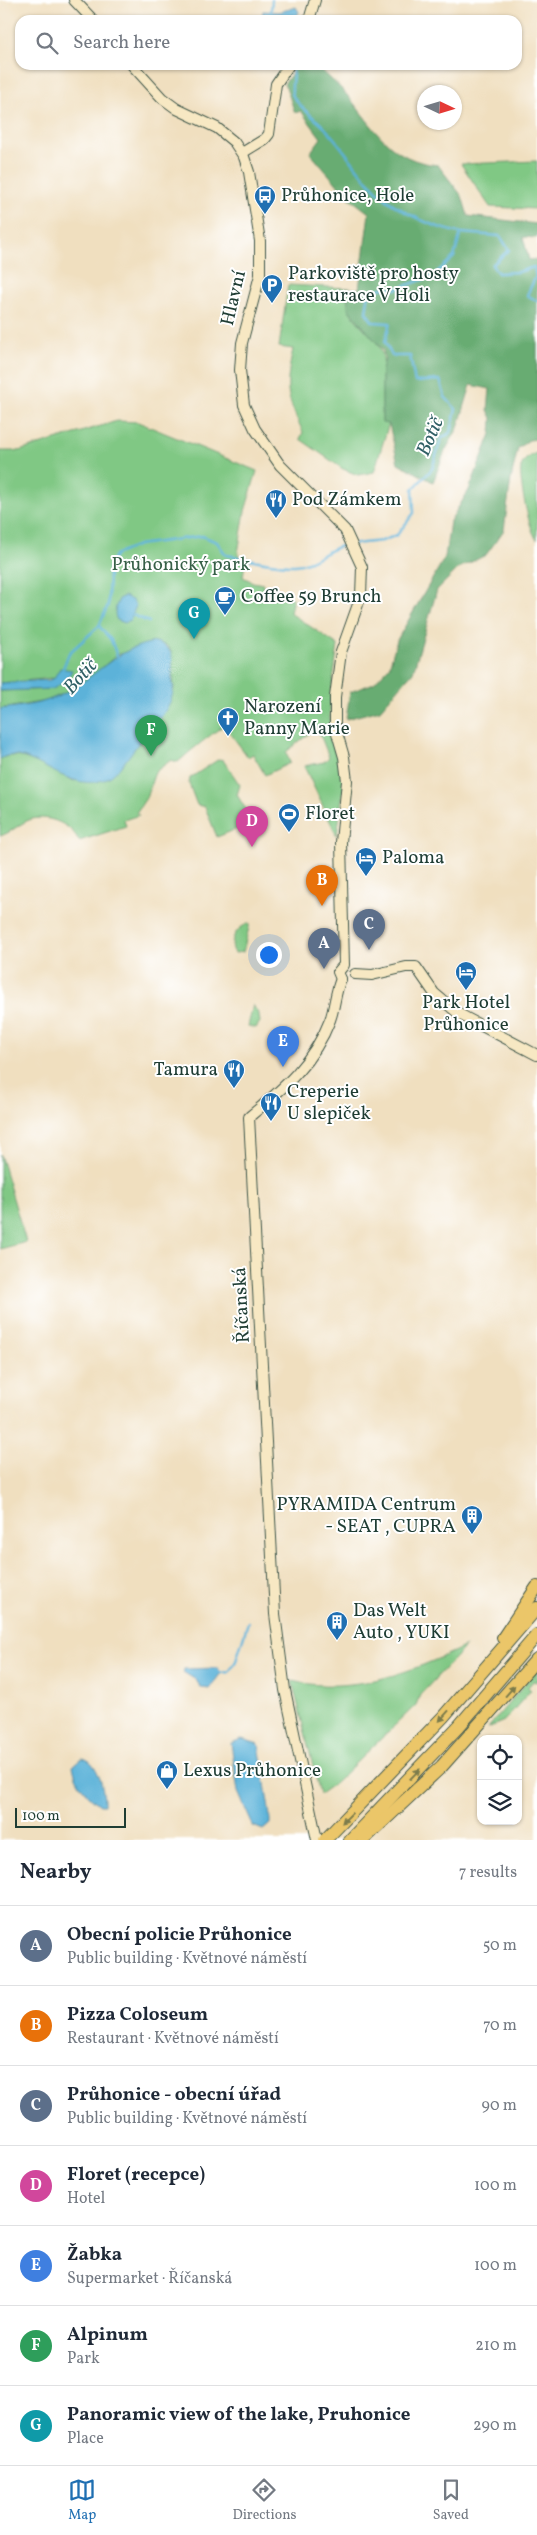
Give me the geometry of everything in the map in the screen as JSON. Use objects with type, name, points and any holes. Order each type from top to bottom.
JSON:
[{"type":"highway","points":[[476,1680],[537,1587]]},
{"type":"highway","points":[[325,1840],[412,1751],[537,1608]]},
{"type":"highway","points":[[350,1840],[459,1726],[537,1635]]},
{"type":"highway","points":[[363,1840],[442,1766],[537,1658]]},
{"type":"street","points":[[74,0],[88,15]]},
{"type":"street","points":[[310,15],[315,0]]},
{"type":"street","name":"Hlavní","points":[[136,70],[162,98],[177,109],[217,128],[234,142],[242,153],[249,172],[260,241],[260,275],[242,343],[240,370],[244,405],[255,429],[280,465],[296,484],[341,525],[358,554],[363,585],[358,606],[341,652],[335,697],[335,726],[344,758],[347,781],[341,842],[344,965]]},
{"type":"street","points":[[242,153],[265,139],[269,134],[276,84],[286,70]]},
{"type":"street","points":[[344,965],[352,966],[355,974],[349,981],[341,979],[338,972],[344,965]]},
{"type":"street","points":[[355,974],[372,975],[406,967],[416,968],[434,993],[459,1014],[537,1055]]},
{"type":"street","name":"Říčanská","points":[[317,1840],[280,1662],[275,1608],[249,1117],[281,1091],[317,1049],[332,1017],[336,990],[341,979]]},
{"type":"green space","points":[[294,70],[321,70],[343,91],[375,131],[395,150],[421,162],[438,165],[462,196],[468,216],[537,224],[537,238],[523,237],[529,260],[537,259],[537,439],[529,440],[518,448],[511,479],[504,530],[486,555],[459,568],[437,590],[413,672],[380,710],[346,719],[350,692],[374,683],[389,667],[397,640],[445,557],[450,521],[469,490],[491,434],[492,418],[488,410],[490,389],[471,385],[458,428],[445,451],[433,482],[398,463],[389,424],[382,423],[382,370],[385,359],[383,350],[349,310],[347,288],[359,289],[369,213],[348,197],[310,153],[321,138],[301,111],[295,113],[284,84]]},
{"type":"green space","points":[[537,161],[537,209],[490,207],[461,164]]},
{"type":"green space","points":[[288,285],[347,288],[350,311],[373,338],[382,353],[382,422],[389,423],[374,472],[358,475],[343,469],[300,439],[303,432],[288,391],[293,349],[279,347]]},
{"type":"green space","name":"Průhonický park","points":[[117,421],[138,422],[257,471],[245,511],[238,553],[245,562],[243,577],[263,584],[264,597],[293,598],[290,613],[338,645],[330,702],[330,727],[340,755],[344,784],[337,836],[304,766],[324,762],[329,757],[317,727],[286,752],[290,763],[265,775],[253,754],[248,757],[224,725],[178,762],[171,760],[155,772],[146,798],[136,813],[139,815],[124,820],[126,826],[79,841],[71,830],[60,822],[39,818],[28,820],[0,836],[0,759],[8,756],[17,756],[37,762],[74,781],[117,770],[158,720],[174,689],[171,651],[167,646],[156,642],[117,655],[92,676],[65,693],[46,701],[0,709],[0,691],[53,689],[54,678],[0,683],[0,451],[19,451]]},
{"type":"green space","points":[[537,453],[537,540],[528,516],[523,494],[521,468],[525,460]]},
{"type":"green space","points":[[219,759],[223,760],[240,785],[237,795],[254,822],[217,837],[205,807],[197,805],[189,784],[190,778]]},
{"type":"green space","points":[[250,923],[243,952],[235,953],[232,944],[237,931]]},
{"type":"green space","points":[[253,1005],[259,1015],[260,1022],[256,1028],[248,1026]]},
{"type":"green space","points":[[0,1154],[26,1242],[0,1249]]},
{"type":"green space","points":[[466,1646],[420,1695],[416,1705],[334,1784],[320,1794],[292,1681],[314,1685],[359,1683],[403,1672]]},
{"type":"green space","points":[[537,1669],[537,1682],[533,1681],[528,1687],[531,1690],[504,1721],[488,1728]]},
{"type":"water","points":[[296,7],[299,12],[298,15],[262,15],[263,11],[279,12]]},
{"type":"water","points":[[125,596],[133,601],[136,606],[130,620],[125,623],[117,620],[115,612],[120,598]]},
{"type":"water","points":[[156,642],[167,648],[172,656],[172,697],[162,716],[139,742],[120,768],[111,776],[96,782],[80,782],[24,757],[11,755],[0,759],[0,709],[34,704],[59,696],[120,655],[131,649]]},
{"type":"water","points":[[60,668],[72,670],[67,680],[53,689],[0,691],[0,683],[50,680],[54,678]]},
{"type":"water","points":[[218,1668],[221,1673],[209,1689],[201,1688],[196,1680],[183,1672],[184,1669]]},
{"type":"water","points":[[242,1739],[259,1744],[270,1816],[270,1824],[263,1830],[253,1826],[238,1792],[231,1743]]},
{"type":"water","points":[[82,1758],[88,1760],[96,1770],[102,1785],[104,1805],[100,1805],[82,1788],[76,1777],[73,1766]]},
{"type":"waterway","points":[[270,15],[272,0]]},
{"type":"waterway","points":[[292,70],[293,96],[303,109],[332,136],[360,172],[382,196],[391,203],[430,224],[461,233]]},
{"type":"waterway","name":"Botič","points":[[354,544],[382,541],[397,535],[414,513],[413,489],[432,469],[441,439],[451,432],[456,409],[445,397],[440,380],[415,382],[410,356],[392,356],[385,342],[390,323],[373,322],[366,312],[369,292],[383,288],[396,289],[433,276],[454,257],[461,233],[500,236],[509,250],[492,265],[498,273],[518,272],[534,267],[536,276],[527,295],[537,301]]},
{"type":"waterway","name":"Botič","points":[[62,671],[69,653],[99,626],[108,605],[109,567],[115,555],[138,545],[202,536],[217,542],[226,555],[270,563],[295,565],[309,562],[335,548],[349,544]]},
{"type":"waterway","points":[[133,615],[149,622]]},
{"type":"waterway","name":"Botič","points":[[99,626],[111,640],[117,656]]},
{"type":"waterway","points":[[221,1673],[229,1672],[236,1661],[248,1622]]},
{"type":"place","name":"Průhonice, Hole","points":[[265,215]]},
{"type":"place","name":"Parkoviště pro hosty restaurace V Holi","points":[[272,304]]},
{"type":"place","name":"Pod Zámkem","points":[[276,519]]},
{"type":"place","name":"Coffee 59 Brunch","points":[[225,616]]},
{"type":"place","name":"Panoramic view of the lake, Pruhonice","points":[[194,639]]},
{"type":"place","name":"Narození Panny Marie","points":[[228,737]]},
{"type":"place","name":"Alpinum","points":[[151,756]]},
{"type":"place","name":"Floret","points":[[289,833]]},
{"type":"place","name":"Floret (recepce)","points":[[252,847]]},
{"type":"place","name":"Paloma","points":[[366,877]]},
{"type":"place","name":"Pizza Coloseum","points":[[322,906]]},
{"type":"place","name":"Průhonice - obecní úřad","points":[[369,950]]},
{"type":"place","name":"Obecní policie Průhonice","points":[[324,969]]},
{"type":"place","name":"Park Hotel Průhonice","points":[[466,991]]},
{"type":"place","name":"Žabka","points":[[283,1067]]},
{"type":"place","name":"Tamura","points":[[234,1089]]},
{"type":"place","name":"Creperie U slepiček","points":[[271,1122]]},
{"type":"place","name":"PYRAMIDA Centrum - SEAT , CUPRA","points":[[472,1535]]},
{"type":"place","name":"Das Welt Auto , YUKI","points":[[337,1641]]},
{"type":"place","name":"Lexus Průhonice","points":[[167,1790]]}]
